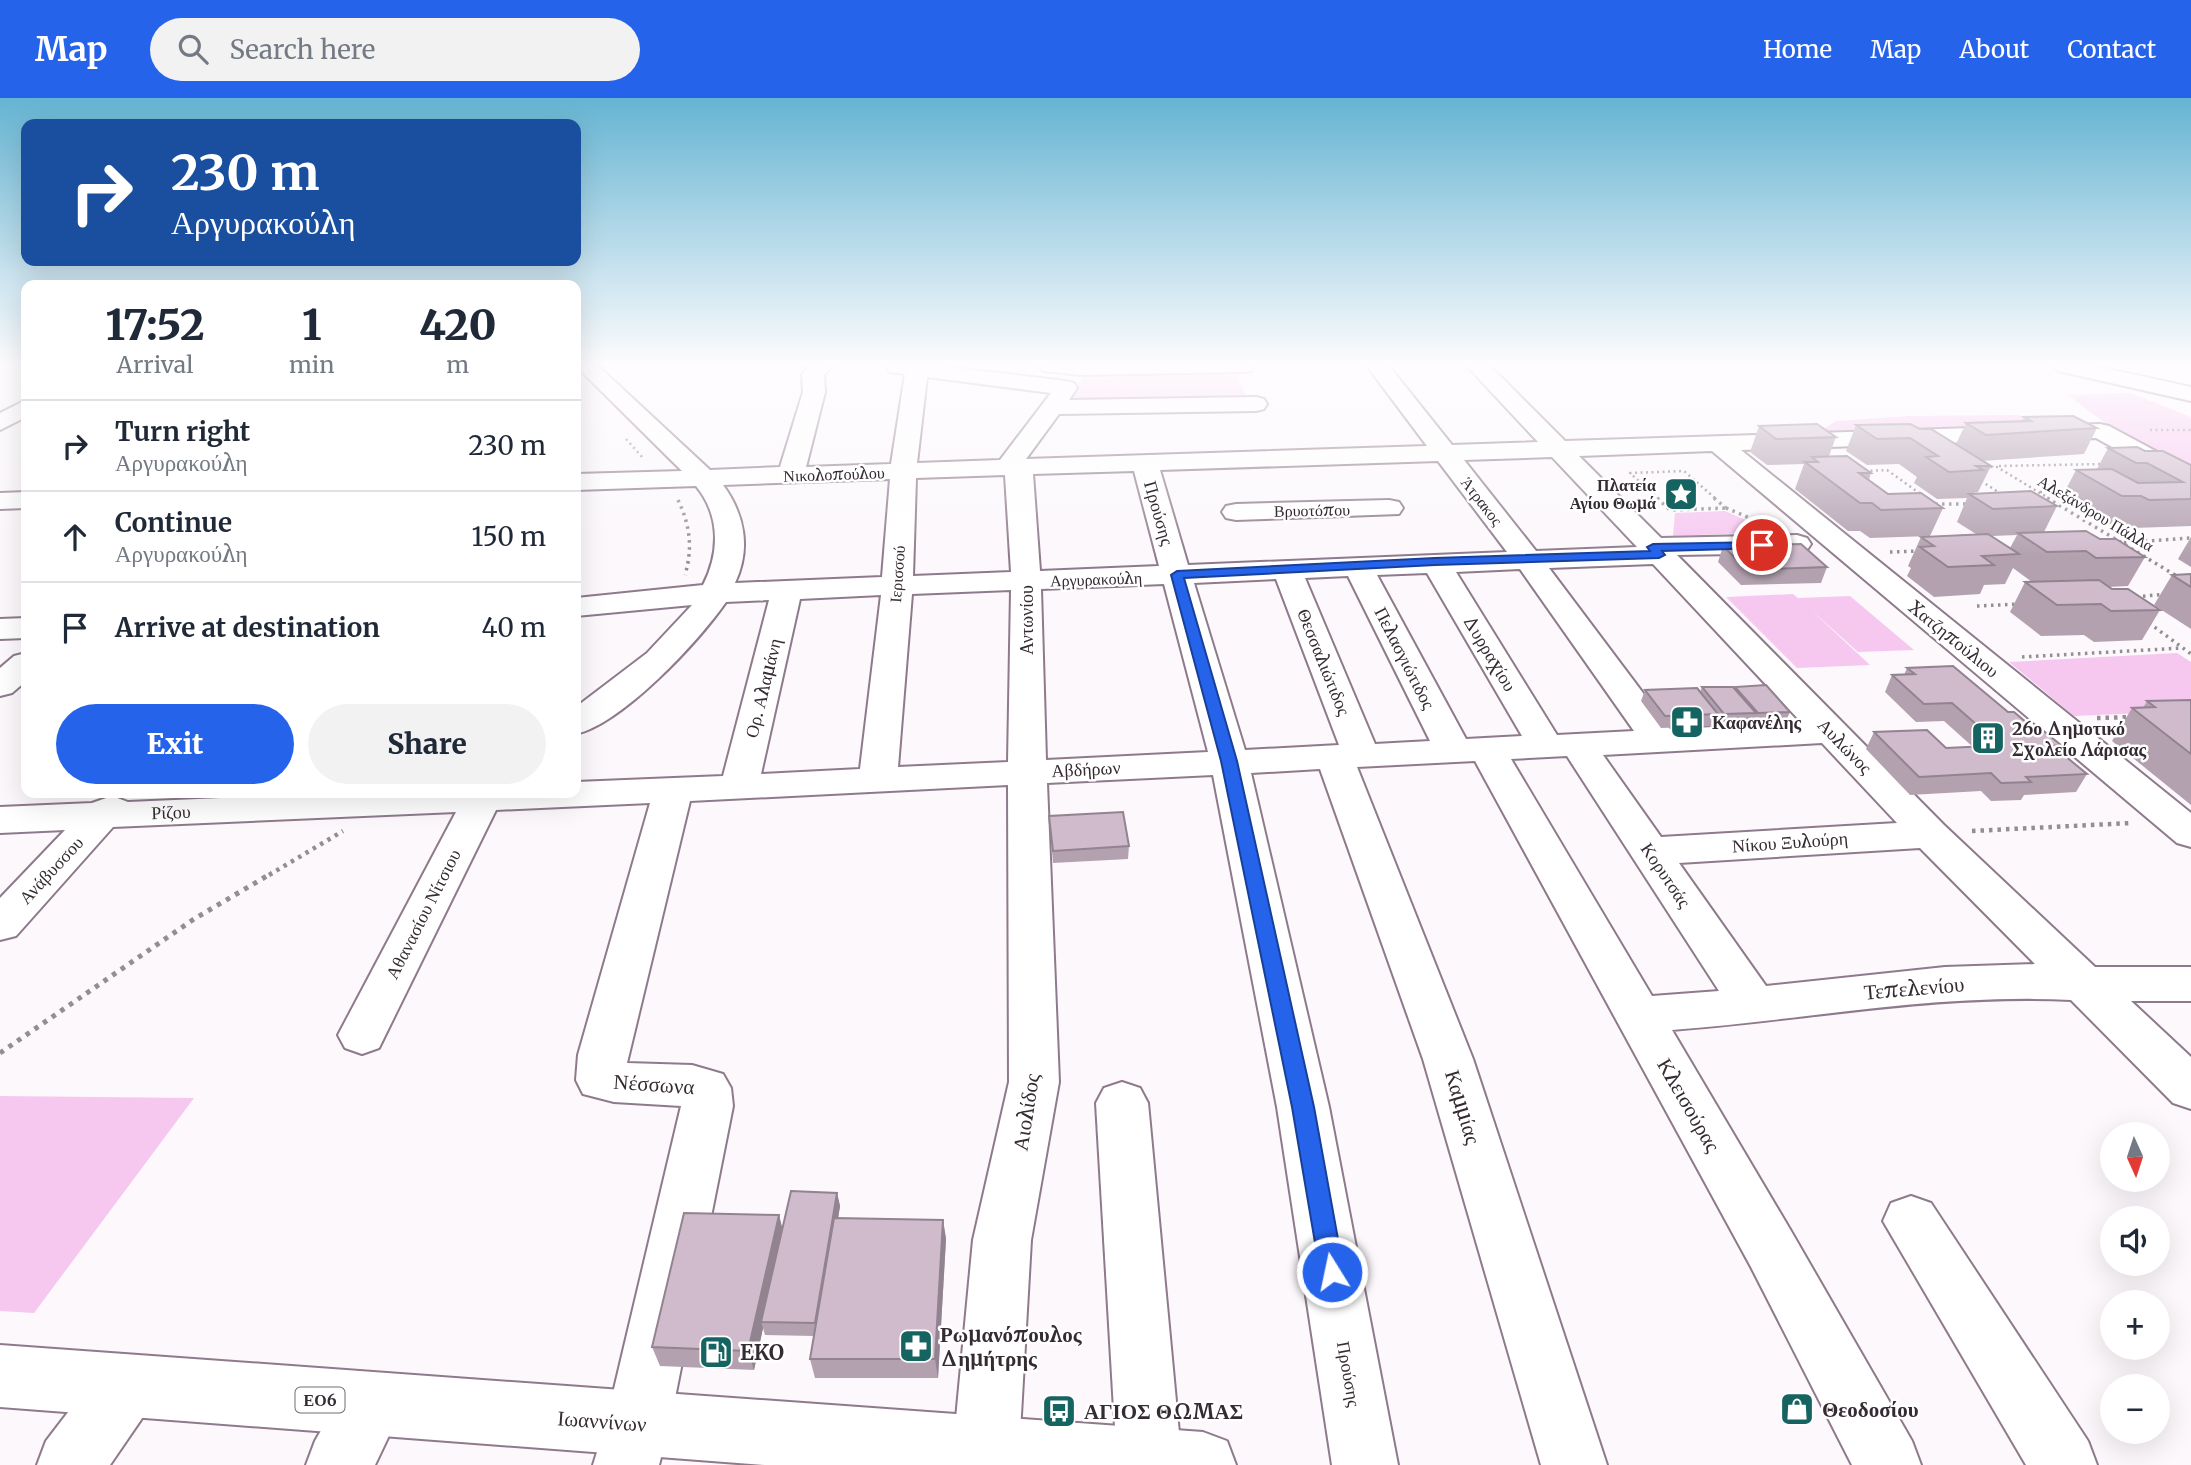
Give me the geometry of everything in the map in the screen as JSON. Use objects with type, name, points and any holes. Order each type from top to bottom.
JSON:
[{"type":"main road","points":[[581,719],[644,675],[691,629],[723,574],[732,537],[722,504],[704,478],[645,430]]},
{"type":"main road","points":[[791,475],[804,430]]},
{"type":"main road","name":"Ιερισσού","points":[[878,780],[897,586],[908,430]]},
{"type":"main road","points":[[1014,468],[1037,430]]},
{"type":"main road","name":"Προύσης","points":[[1147,430],[1177,575],[1229,761],[1303,1107],[1365,1465]]},
{"type":"main road","points":[[1269,430],[1285,460]]},
{"type":"main road","name":"Άτρακος","points":[[1426,430],[1528,559],[1659,740]]},
{"type":"main road","name":"Αυλώνος","points":[[1541,430],[1930,834],[2191,1089]]},
{"type":"main road","name":"Νικολοπούλου","points":[[581,482],[1014,468],[1150,450],[1215,462],[2100,431],[2159,462]]},
{"type":"main road","name":"Χατζηπούλιου","points":[[1718,444],[2183,827]]},
{"type":"main road","name":"Δυρραχίου","points":[[1354,458],[1561,745]]},
{"type":"main road","name":"Θεσσαλιώτιδος","points":[[1215,462],[1257,547],[1347,755]]},
{"type":"main road","points":[[2159,462],[2191,480]]},
{"type":"main road","name":"Αντωνίου","points":[[1014,468],[1026,582],[1027,772]]},
{"type":"main road","points":[[0,501],[21,500]]},
{"type":"main road","name":"Αργυρακούλη","points":[[581,607],[714,593],[787,589],[1177,575],[1257,547],[1358,567],[1411,540],[1528,559],[1656,551],[1844,549]]},
{"type":"main road","name":"Βρυοτόπου","points":[[1257,547],[1411,540]]},
{"type":"main road","name":"Πελασγιώτιδος","points":[[1358,567],[1469,749]]},
{"type":"main road","name":"Ορ. Αλαμάνη","points":[[739,787],[787,589]]},
{"type":"main road","points":[[0,629],[21,628]]},
{"type":"main road","points":[[0,686],[21,667]]},
{"type":"main road","name":"Αβδήρων","points":[[581,792],[739,787],[1831,732]]},
{"type":"main road","name":"Κορυτσάς","points":[[1561,745],[1649,851],[1754,1006]]},
{"type":"main road","name":"Κλεισούρας","points":[[1469,749],[1639,1016],[1888,1465]]},
{"type":"main road","name":"Καμμίας","points":[[1347,755],[1448,1059],[1574,1465]]},
{"type":"main road","name":"Αιολίδος","points":[[986,1450],[1002,1240],[1034,1082],[1027,772]]},
{"type":"main road","name":"Νέσσωνα","points":[[632,1444],[708,1106],[705,1088],[689,1083],[623,1085],[601,1080],[603,1055],[673,790]]},
{"type":"main road","name":"Αβδήρων","points":[[346,799],[395,802],[446,798]]},
{"type":"main road","name":"Αθανασίου Νίτσιου","points":[[362,1035],[482,798]]},
{"type":"main road","name":"Ρίζου","points":[[0,820],[119,804],[346,799]]},
{"type":"main road","name":"Ανάβυσσου","points":[[0,925],[119,804]]},
{"type":"main road","name":"Νίκου Ξυλούρη","points":[[1649,851],[1930,834]]},
{"type":"main road","name":"Τεπελενίου","points":[[1639,1016],[1945,984],[2028,981],[2191,984]]},
{"type":"main road","points":[[1122,1103],[1177,1463]]},
{"type":"main road","points":[[1911,1221],[2064,1465]]},
{"type":"main road","name":"Ιωαννίνων","points":[[0,1377],[372,1404],[632,1444],[914,1455],[986,1450],[1177,1463]]},
{"type":"main road","points":[[70,1465],[127,1386]]},
{"type":"main road","points":[[339,1465],[372,1404]]},
{"type":"path","points":[[626,430],[676,495],[689,521],[692,541],[688,567],[676,598]]},
{"type":"path","points":[[1984,467],[2159,462]]},
{"type":"path","name":"Αλεξάνδρου Πάλλα","points":[[1997,467],[2191,584]]},
{"type":"path","points":[[1861,471],[1887,470],[1944,511]]},
{"type":"path","points":[[1684,471],[1726,508],[1670,510],[1630,473],[1684,471]]},
{"type":"path","points":[[1981,481],[2013,502]]},
{"type":"path","points":[[2038,492],[2078,491]]},
{"type":"path","points":[[2039,501],[2053,501]]},
{"type":"path","points":[[1936,505],[1976,503]]},
{"type":"path","points":[[1952,505],[1960,510]]},
{"type":"path","points":[[2112,543],[2191,540]]},
{"type":"path","points":[[1844,549],[1929,551]]},
{"type":"path","points":[[2130,598],[2167,594]]},
{"type":"path","points":[[1977,606],[2028,603]]},
{"type":"path","points":[[2139,615],[2191,654]]},
{"type":"path","points":[[1978,659],[2182,648]]},
{"type":"path","points":[[2053,720],[2139,717]]},
{"type":"path","points":[[0,1053],[194,919],[395,802]]},
{"type":"path","points":[[1930,834],[2183,827]]},
{"type":"shaded area","points":[[1822,430],[1982,430],[1814,435]]},
{"type":"shaded area","points":[[2114,430],[2191,430],[2191,474]]},
{"type":"shaded area","points":[[1725,511],[1773,532],[1673,536],[1675,513]]},
{"type":"shaded area","points":[[1793,594],[1798,598],[1850,596],[1914,650],[1858,652],[1810,609],[1870,665],[1797,668],[1726,597]]},
{"type":"shaded area","points":[[2177,653],[2191,662],[2191,711],[2074,716],[2009,662]]},
{"type":"shaded area","points":[[0,1096],[194,1098],[34,1313],[0,1311]]},
{"type":"building","points":[[1764,430],[1825,430],[1836,437],[1776,439]]},
{"type":"building","points":[[1863,430],[1932,430],[1991,466],[1976,466],[1983,470],[1949,472],[1926,457],[1938,456],[1910,438],[1877,439]]},
{"type":"building","points":[[1977,430],[2069,430],[1986,435]]},
{"type":"building","points":[[2137,447],[2145,451],[2163,451],[2191,465],[2191,499],[2149,500],[2141,496],[2122,496],[2076,470],[2112,469],[2138,483],[2183,482],[2147,463],[2136,463],[2108,448]]},
{"type":"building","points":[[1847,456],[1871,473],[1859,473],[1888,494],[1921,493],[1943,508],[1881,510],[1872,503],[1860,503],[1805,462],[1818,462],[1812,457]]},
{"type":"building","points":[[2031,491],[2057,506],[1993,509],[1969,494]]},
{"type":"building","points":[[2086,531],[2100,539],[2116,539],[2145,557],[2096,558],[2086,551],[2047,552],[2018,533]]},
{"type":"building","points":[[1988,534],[2019,554],[1982,556],[1994,565],[1948,567],[1920,547],[1934,546],[1921,537]]},
{"type":"building","points":[[1801,544],[1827,567],[1747,570],[1723,546]]},
{"type":"building","points":[[2191,574],[2191,587],[2172,575]]},
{"type":"building","points":[[2099,580],[2112,589],[2128,589],[2160,610],[2111,611],[2101,604],[2057,605],[2025,582]]},
{"type":"building","points":[[1953,666],[2008,712],[2014,712],[2033,728],[2040,728],[2061,745],[2053,746],[2087,774],[2026,777],[2031,782],[2001,783],[1991,773],[1919,777],[1874,732],[1927,730],[1946,748],[1989,746],[1993,739],[1952,703],[1924,704],[1892,675],[1915,674],[1907,668]]},
{"type":"building","points":[[1766,685],[1790,712],[1758,713],[1735,687]]},
{"type":"building","points":[[1702,687],[1733,687],[1756,713],[1724,714]]},
{"type":"building","points":[[1697,688],[1718,714],[1665,716],[1645,690]]},
{"type":"building","points":[[2191,700],[2191,754],[2132,708],[2155,707],[2147,701]]},
{"type":"building","points":[[1123,812],[1129,846],[1053,851],[1049,816]]},
{"type":"building","points":[[791,1191],[837,1193],[815,1323],[761,1322]]},
{"type":"building","points":[[684,1213],[779,1215],[748,1351],[652,1347]]},
{"type":"building","points":[[834,1218],[943,1220],[935,1359],[810,1359]]},
{"type":"place","name":"Πλατεία Αγίου Θωμά","points":[[1681,494]]},
{"type":"place","name":"Καφανέλης","points":[[1687,722]]},
{"type":"place","name":"26ο Δημοτικό Σχολείο Λάρισας","points":[[1988,738]]},
{"type":"place","name":"Ρωμανόπουλος Δημήτρης","points":[[916,1346]]},
{"type":"place","name":"EKO","points":[[716,1352]]},
{"type":"place","name":"Θεοδοσίου","points":[[1797,1409]]},
{"type":"place","name":"ΑΓΙΟΣ ΘΩΜΑΣ","points":[[1059,1411]]},
{"type":"route","points":[[1332,1272],[1303,1107],[1229,761],[1177,575],[1435,562],[1659,555],[1653,547],[1762,545]]}]
